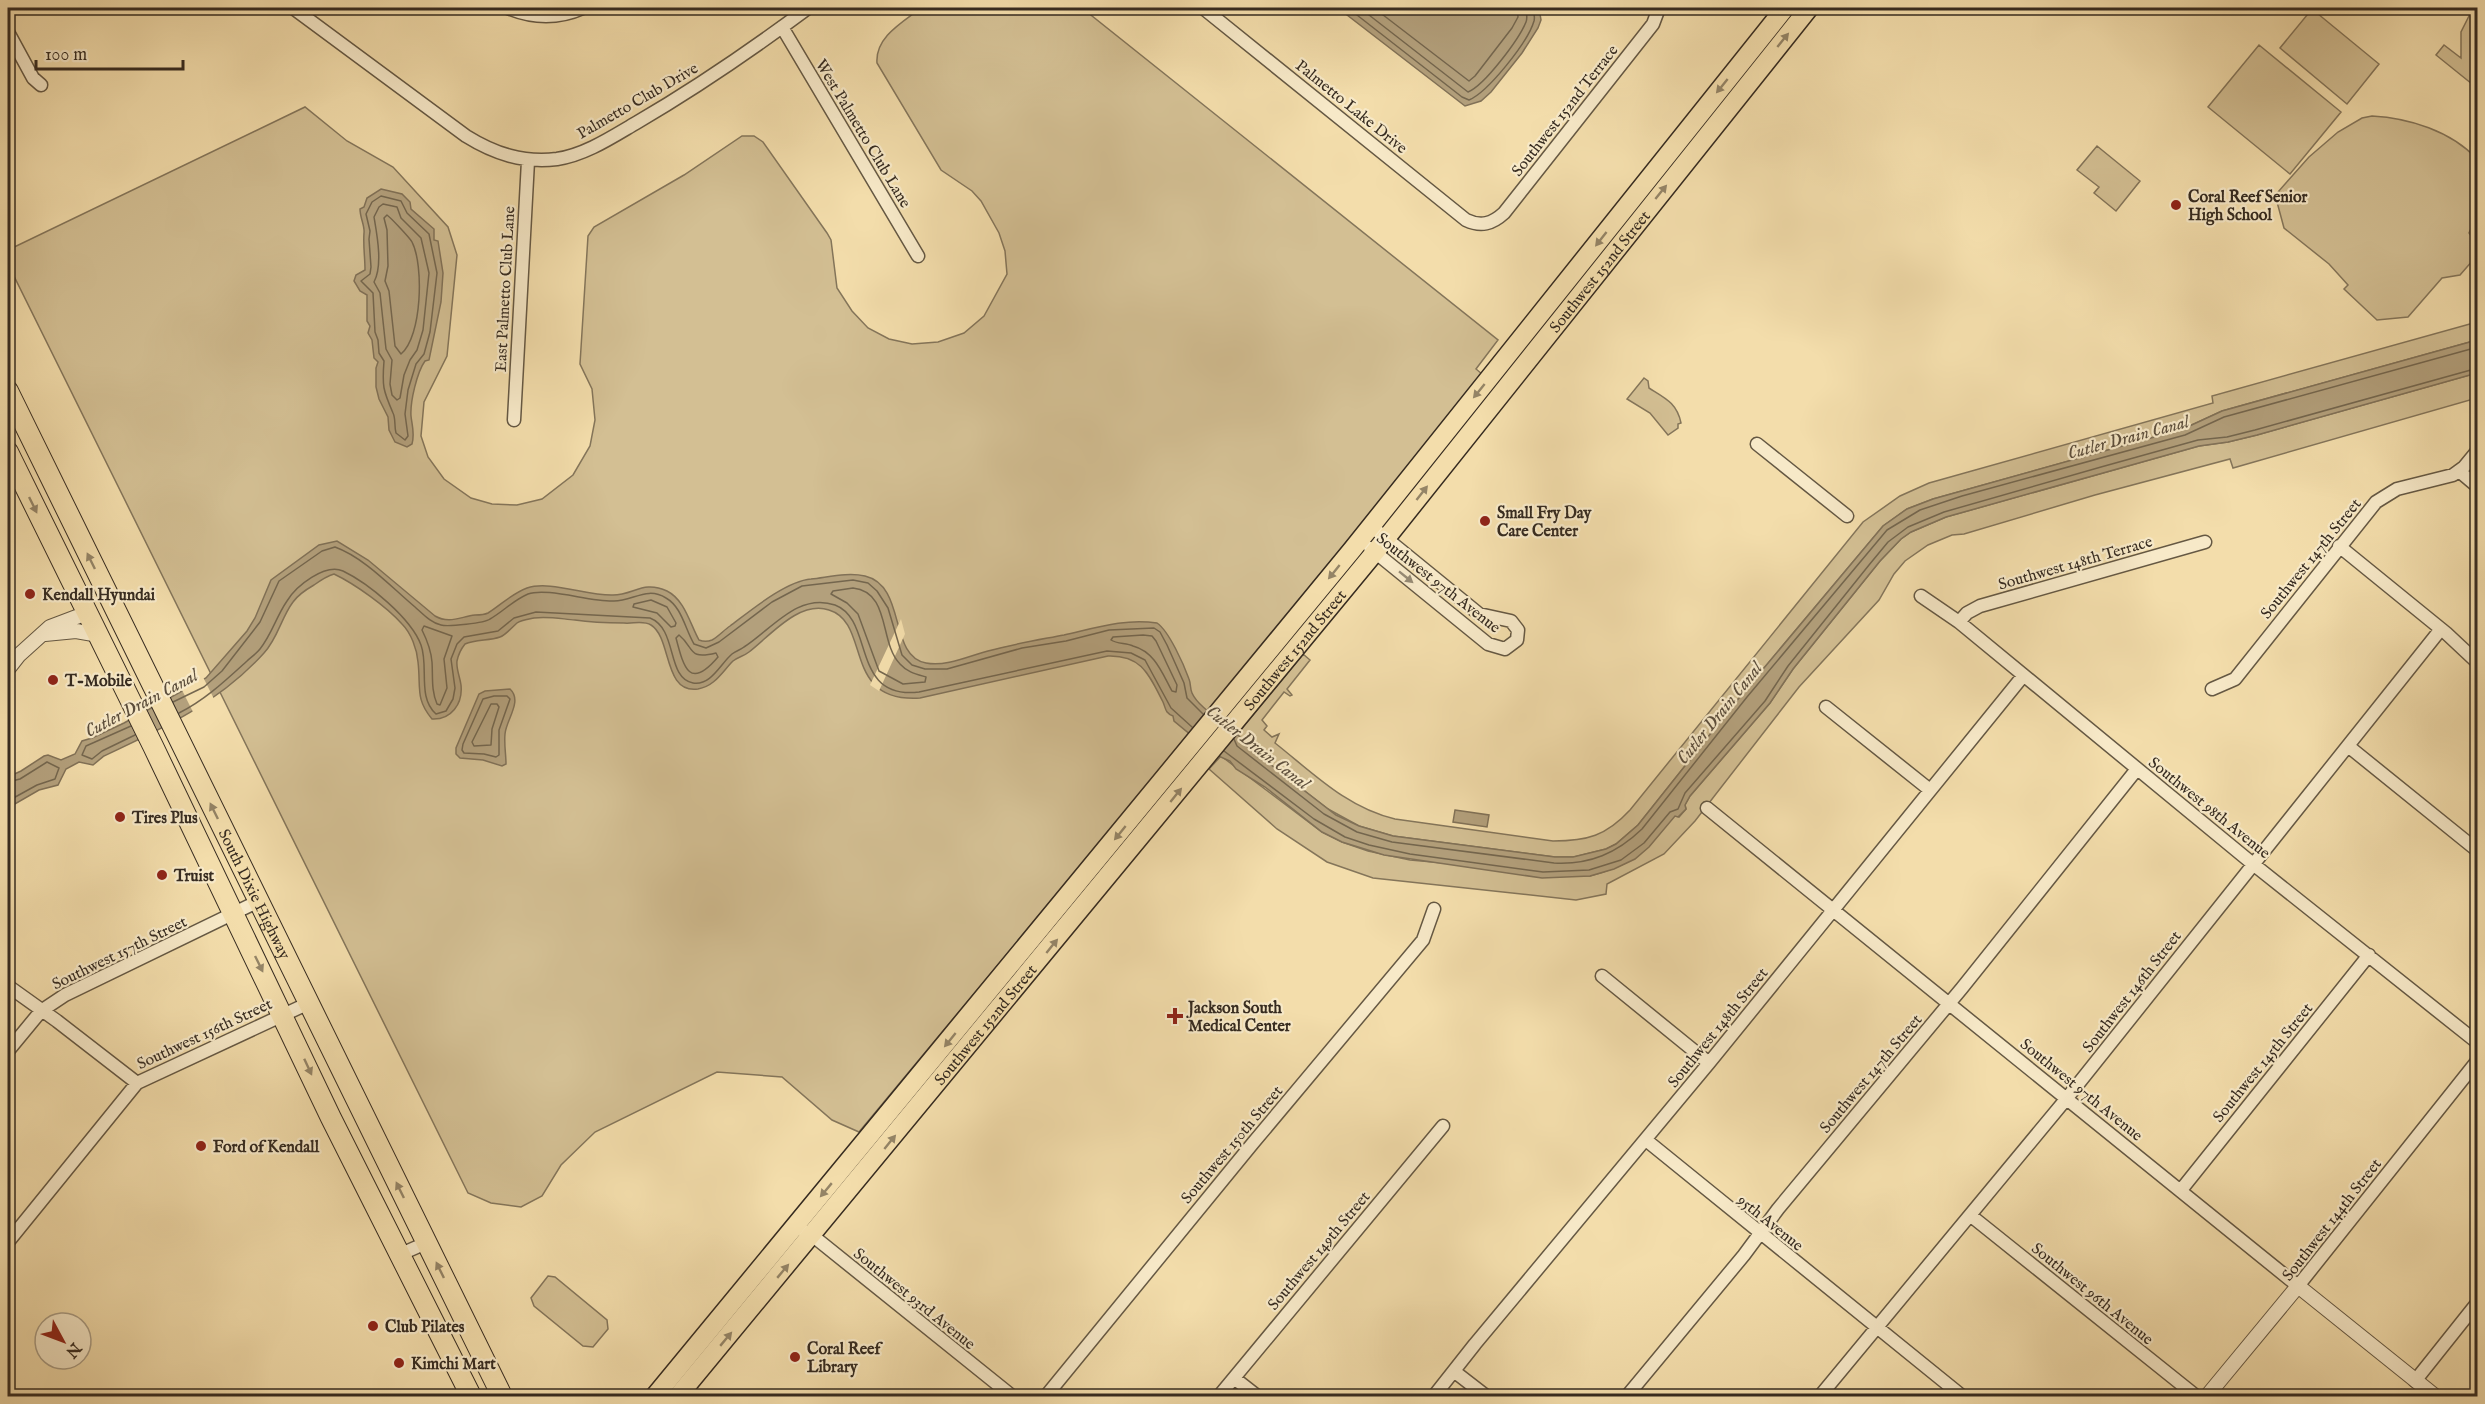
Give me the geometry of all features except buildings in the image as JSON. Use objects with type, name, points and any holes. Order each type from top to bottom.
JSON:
[{"type":"highway","name":"South Dixie Highway","points":[[8,391],[502,1396]]},
{"type":"highway","name":"South Dixie Highway","points":[[8,452],[284,1014],[332,1118],[471,1396]]},
{"type":"highway","points":[[87,613],[97,613],[126,632]]},
{"type":"main road","name":"Southwest 152nd Street","points":[[655,1396],[1217,716],[1785,8]]},
{"type":"main road","name":"Southwest 152nd Street","points":[[678,1396],[813,1236],[1381,546],[1809,8]]},
{"type":"main road","points":[[696,1347],[698,1361],[702,1367]]},
{"type":"street","name":"Palmetto Club Drive","points":[[293,8],[466,136],[496,152],[528,160],[565,158],[591,148],[662,107],[808,8]]},
{"type":"street","points":[[508,8],[524,14],[552,16],[583,8]]},
{"type":"street","name":"Palmetto Lake Drive","points":[[1203,8],[1466,220],[1483,224]]},
{"type":"street","name":"Southwest 152nd Terrace","points":[[1483,224],[1493,221],[1503,213],[1653,24],[1658,16],[1659,8]]},
{"type":"street","name":"West Palmetto Club Lane","points":[[782,27],[918,256]]},
{"type":"street","points":[[8,32],[33,78],[41,85]]},
{"type":"street","name":"East Palmetto Club Lane","points":[[514,420],[528,160]]},
{"type":"street","points":[[1757,444],[1847,516]]},
{"type":"street","points":[[2478,450],[2459,471],[2478,487]]},
{"type":"street","name":"Southwest 147th Street","points":[[2212,689],[2235,679],[2371,507],[2385,495],[2397,489],[2459,471]]},
{"type":"street","name":"Southwest 97th Avenue","points":[[1365,533],[1479,614],[1511,621],[1518,630],[1514,645],[1505,650],[1488,644],[1365,533]]},
{"type":"street","name":"Southwest 148th Terrace","points":[[1959,622],[1967,613],[1980,606],[2205,542]]},
{"type":"street","points":[[2339,546],[2478,663]]},
{"type":"street","name":"Southwest 98th Avenue","points":[[1921,596],[1959,622],[2253,864],[2478,1043]]},
{"type":"street","points":[[8,669],[19,655],[56,624],[87,613]]},
{"type":"street","name":"Southwest 146th Street","points":[[1820,1396],[2067,1098],[2441,630]]},
{"type":"street","points":[[45,634],[76,631],[99,635]]},
{"type":"street","name":"Southwest 148th Street","points":[[1434,1396],[1835,910],[2023,676]]},
{"type":"street","points":[[1826,707],[1930,790]]},
{"type":"street","points":[[2348,746],[2478,851]]},
{"type":"street","name":"Southwest 147th Street","points":[[1627,1396],[1949,1004],[2137,769]]},
{"type":"street","name":"Southwest 97th Avenue","points":[[1707,808],[2435,1396]]},
{"type":"street","name":"Southwest 157th Street","points":[[8,1051],[41,1011],[65,995],[259,901]]},
{"type":"street","name":"Southwest 150th Street","points":[[1046,1396],[1423,940],[1434,909]]},
{"type":"street","name":"Southwest 145th Street","points":[[2181,1190],[2369,955]]},
{"type":"street","points":[[1602,976],[1709,1063]]},
{"type":"street","points":[[8,986],[137,1083]]},
{"type":"street","name":"Southwest 156th Street","points":[[8,1242],[137,1083],[309,1003]]},
{"type":"street","name":"Southwest 144th Street","points":[[2207,1396],[2478,1060]]},
{"type":"street","name":"Southwest 149th Street","points":[[1220,1396],[1443,1126]]},
{"type":"street","name":"95th Avenue","points":[[1646,1140],[1962,1396]]},
{"type":"street","name":"Southwest 96th Avenue","points":[[1971,1215],[2196,1396]]},
{"type":"street","name":"Southwest 93rd Avenue","points":[[795,1227],[813,1236],[1012,1396]]},
{"type":"street","points":[[401,1254],[426,1243]]},
{"type":"street","points":[[2415,1381],[2478,1302]]},
{"type":"street","points":[[1455,1372],[1486,1396]]},
{"type":"street","points":[[1234,1378],[1257,1396]]},
{"type":"shaded area","points":[[921,8],[1082,8],[1498,340],[1476,369],[1482,374],[1263,646],[859,1132],[832,1120],[782,1077],[717,1072],[595,1132],[561,1165],[542,1196],[521,1207],[491,1203],[468,1193],[8,264],[8,250],[305,107],[347,141],[393,167],[448,227],[457,255],[447,356],[424,402],[421,436],[428,457],[444,479],[471,498],[492,504],[517,505],[542,499],[573,475],[590,446],[595,420],[592,389],[580,364],[588,236],[594,227],[684,175],[742,136],[754,136],[763,142],[827,233],[831,240],[837,288],[852,311],[868,328],[889,339],[912,344],[938,342],[964,333],[984,316],[1007,274],[1005,251],[999,233],[981,201],[972,191],[941,170],[877,63],[880,45],[885,38]]},
{"type":"shaded area","points":[[2473,8],[2477,8],[2477,24],[2472,42],[2477,66],[2477,88],[2436,55],[2444,45],[2461,58],[2461,32]]},
{"type":"shaded area","points":[[2312,9],[2379,64],[2347,104],[2280,48]]},
{"type":"shaded area","points":[[2259,45],[2341,112],[2290,174],[2208,107]]},
{"type":"shaded area","points":[[2372,116],[2415,123],[2429,128],[2455,141],[2477,159],[2477,216],[2469,233],[2477,244],[2474,259],[2460,275],[2442,278],[2408,317],[2377,320],[2344,289],[2348,285],[2329,264],[2284,228],[2277,202],[2278,192],[2309,157],[2338,132],[2362,118]]},
{"type":"shaded area","points":[[2097,146],[2140,181],[2116,211],[2094,193],[2099,187],[2077,170]]},
{"type":"shaded area","points":[[2477,322],[2477,340],[2222,411],[2183,429],[1933,499],[1907,509],[1883,526],[1743,693],[1638,825],[1616,844],[1606,849],[1574,857],[1555,857],[1393,836],[1359,826],[1328,809],[1240,741],[1238,735],[1243,727],[1303,654],[1310,660],[1287,689],[1292,695],[1284,692],[1262,720],[1267,726],[1264,730],[1272,737],[1279,734],[1275,743],[1346,798],[1361,807],[1395,819],[1553,841],[1576,840],[1595,835],[1613,826],[1630,810],[1863,522],[1900,496],[1929,483],[2213,403],[2212,396]]},
{"type":"shaded area","points":[[2477,373],[2477,398],[2233,468],[2230,459],[2095,495],[1964,534],[1952,535],[1928,545],[1905,561],[1894,574],[1879,600],[1799,687],[1695,821],[1664,854],[1607,884],[1606,894],[1576,900],[1373,878],[1327,862],[1277,829],[1209,769],[1221,756],[1322,832],[1368,851],[1410,860],[1590,876],[1630,860],[1647,847],[1675,815],[1679,817],[1686,809],[1685,805],[1690,796],[1770,703],[1793,669],[1880,561],[1911,532],[1946,517],[2199,446],[2257,435]]},
{"type":"shaded area","points":[[1644,378],[1648,381],[1649,388],[1670,402],[1677,410],[1681,423],[1668,435],[1650,413],[1627,399]]},
{"type":"shaded area","points":[[548,1276],[555,1277],[607,1320],[608,1329],[593,1347],[583,1346],[534,1306],[531,1298]]},
{"type":"water","points":[[1338,8],[1539,8],[1541,20],[1522,53],[1491,92],[1481,101],[1465,106]]},
{"type":"water","points":[[381,189],[402,194],[410,202],[411,209],[434,229],[434,240],[438,241],[443,273],[441,302],[429,360],[425,361],[422,366],[413,395],[411,416],[413,440],[412,444],[407,447],[395,442],[389,430],[388,417],[379,399],[376,387],[378,362],[374,358],[372,340],[368,333],[370,326],[367,321],[367,295],[360,291],[354,281],[356,275],[365,270],[364,230],[360,209],[364,207],[367,198]]},
{"type":"water","points":[[2477,340],[2477,373],[2257,435],[2199,446],[1946,517],[1911,532],[1880,561],[1793,669],[1770,703],[1690,796],[1685,805],[1686,809],[1678,817],[1675,816],[1649,847],[1635,859],[1614,869],[1590,876],[1542,878],[1384,855],[1342,842],[1322,832],[1265,787],[1236,769],[1230,761],[1214,754],[1174,721],[1143,668],[1129,659],[1108,656],[920,698],[895,696],[878,688],[868,676],[850,630],[842,618],[829,610],[818,608],[807,610],[786,621],[749,652],[733,661],[714,682],[698,689],[687,688],[679,683],[673,674],[658,632],[651,625],[641,622],[599,622],[544,617],[523,620],[500,637],[465,644],[457,661],[461,685],[458,704],[445,717],[432,719],[421,699],[417,657],[408,632],[396,617],[379,603],[334,574],[297,597],[264,653],[229,686],[210,700],[169,724],[104,756],[93,765],[79,762],[66,769],[58,785],[39,790],[8,808],[8,777],[44,756],[48,755],[61,760],[75,754],[82,741],[124,723],[206,678],[247,631],[271,580],[319,545],[337,541],[368,560],[435,616],[445,620],[486,614],[516,593],[536,586],[557,587],[603,595],[620,594],[651,587],[673,595],[683,606],[699,640],[707,641],[712,640],[769,598],[791,585],[811,579],[852,574],[865,576],[878,582],[887,593],[893,606],[906,648],[914,658],[926,663],[949,662],[1007,646],[1110,624],[1157,623],[1176,649],[1184,665],[1192,693],[1201,705],[1235,732],[1240,737],[1240,741],[1336,815],[1359,826],[1393,836],[1555,857],[1573,857],[1606,849],[1616,844],[1638,825],[1743,693],[1883,526],[1907,509],[1933,499],[2183,429],[2222,411]]},
{"type":"water","points":[[510,689],[515,699],[505,734],[506,764],[502,766],[483,760],[460,758],[456,754],[456,748],[479,694],[485,691]]},
{"type":"water","points":[[1455,810],[1489,815],[1487,827],[1453,822]]},
{"type":"pier","points":[[901,619],[905,634],[879,691],[870,685]]},
{"type":"pier","points":[[203,677],[215,701],[194,714],[181,688]]},
{"type":"place","name":"Coral Reef Senior High School","points":[[2176,205]]},
{"type":"place","name":"Small Fry Day Care Center","points":[[1485,521]]},
{"type":"place","name":"Kendall Hyundai","points":[[30,594]]},
{"type":"place","name":"T-Mobile","points":[[53,680]]},
{"type":"place","name":"Tires Plus","points":[[120,817]]},
{"type":"place","name":"Truist","points":[[162,875]]},
{"type":"place","name":"Jackson South Medical Center","points":[[1175,1016]]},
{"type":"place","name":"Ford of Kendall","points":[[201,1146]]},
{"type":"place","name":"Club Pilates","points":[[373,1326]]},
{"type":"place","name":"Coral Reef Library","points":[[795,1357]]},
{"type":"place","name":"Kimchi Mart","points":[[399,1363]]},
{"type":"water label","name":"Cutler Drain Canal","points":[[2128,437]]},
{"type":"water label","name":"Cutler Drain Canal","points":[[141,703]]},
{"type":"water label","name":"Cutler Drain Canal","points":[[1719,713]]},
{"type":"water label","name":"Cutler Drain Canal","points":[[1258,747]]}]
